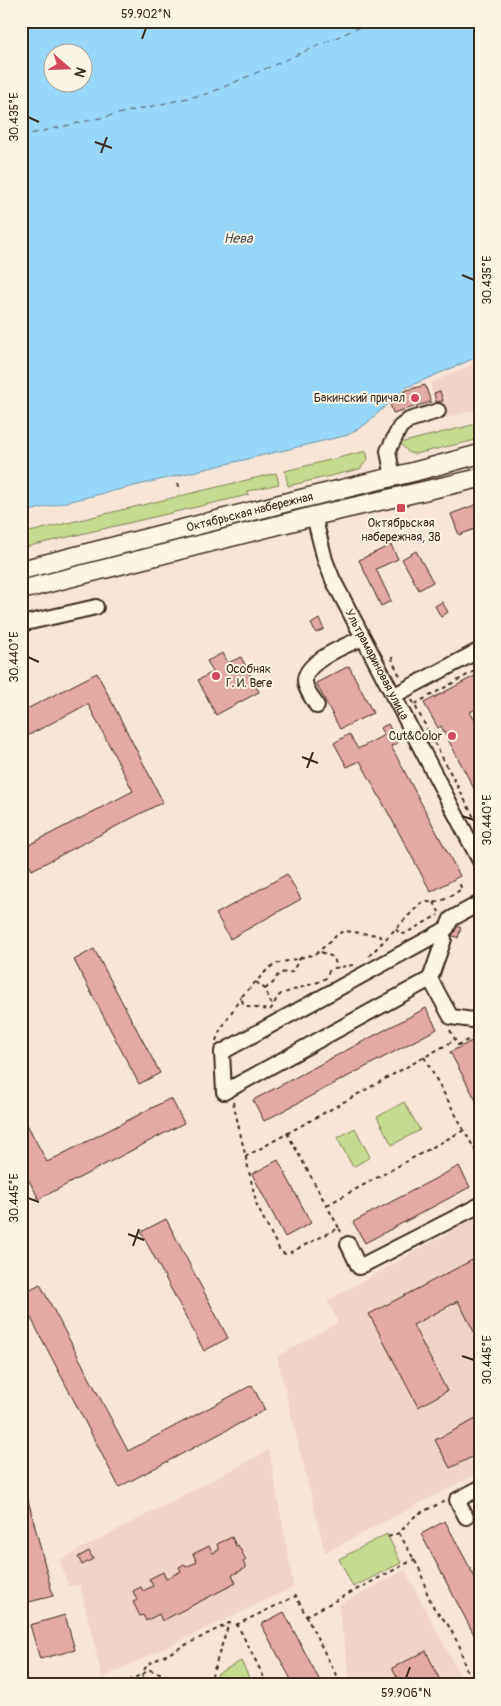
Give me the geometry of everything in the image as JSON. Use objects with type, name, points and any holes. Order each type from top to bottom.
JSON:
[{"type":"main road","name":"Октябрьская набережная","points":[[21,570],[480,454]]},
{"type":"main road","name":"Октябрьская набережная","points":[[21,590],[314,516],[480,478]]},
{"type":"street","points":[[393,477],[386,446],[400,427],[409,420],[438,411]]},
{"type":"street","name":"Ультрамариновая улица","points":[[314,516],[325,560],[333,580],[480,861]]},
{"type":"street","points":[[21,624],[96,607]]},
{"type":"street","points":[[317,706],[304,683],[306,674],[320,660],[363,638]]},
{"type":"street","points":[[394,696],[480,650]]},
{"type":"street","points":[[441,932],[444,940],[430,979],[224,1092],[222,1052],[448,928],[451,919],[480,903]]},
{"type":"street","points":[[430,979],[452,1017],[480,1021]]},
{"type":"street","points":[[348,1244],[359,1267],[480,1205]]},
{"type":"street","points":[[466,1517],[457,1500],[480,1488]]},
{"type":"path","points":[[178,483],[180,490]]},
{"type":"path","points":[[392,657],[480,829]]},
{"type":"path","points":[[415,704],[480,668]]},
{"type":"path","points":[[364,961],[421,903],[428,900],[440,901],[462,889],[458,881]]},
{"type":"path","points":[[396,929],[399,933],[404,934],[440,914]]},
{"type":"path","points":[[358,964],[329,971],[322,982],[280,994],[270,1010],[249,1007],[243,1003],[241,997],[275,964],[320,952],[338,934],[344,932],[378,935],[385,940]]},
{"type":"path","points":[[320,952],[333,957],[338,968]]},
{"type":"path","points":[[265,988],[273,983],[279,973],[292,972],[300,958]]},
{"type":"path","points":[[256,982],[265,988],[273,1007]]},
{"type":"path","points":[[245,1157],[455,1040]]},
{"type":"path","points":[[424,1057],[479,1155],[480,1160]]},
{"type":"path","points":[[231,1095],[257,1206],[280,1251],[285,1254],[289,1253],[339,1228]]},
{"type":"path","points":[[327,1205],[464,1130]]},
{"type":"path","points":[[287,1133],[348,1244]]},
{"type":"path","points":[[388,1537],[399,1533],[416,1515],[450,1500]]},
{"type":"path","points":[[399,1533],[405,1546],[415,1559],[435,1610],[447,1623],[460,1647],[465,1668],[476,1685]]},
{"type":"path","points":[[306,1616],[415,1559]]},
{"type":"path","points":[[145,1685],[142,1673],[148,1664],[229,1623],[236,1625],[296,1596],[341,1685]]},
{"type":"path","points":[[209,1685],[229,1623]]},
{"type":"path","points":[[236,1625],[268,1685]]},
{"type":"path","points":[[121,1685],[150,1670],[196,1685]]},
{"type":"shaded area","points":[[480,361],[480,409],[440,419],[430,383]]},
{"type":"shaded area","points":[[480,1215],[480,1472],[325,1553],[277,1357],[338,1322],[327,1301]]},
{"type":"shaded area","points":[[269,1450],[294,1587],[102,1678],[80,1585],[68,1587],[60,1560]]},
{"type":"shaded area","points":[[405,1570],[465,1685],[351,1685],[338,1605]]},
{"type":"green space","points":[[480,423],[480,439],[415,454],[409,453],[400,443]]},
{"type":"green space","points":[[366,451],[368,459],[360,469],[288,486],[285,471]]},
{"type":"green space","points":[[276,473],[279,484],[248,491],[248,495],[21,548],[21,534]]},
{"type":"green space","points":[[404,1102],[420,1130],[392,1145],[377,1117]]},
{"type":"green space","points":[[355,1128],[370,1157],[353,1167],[337,1138]]},
{"type":"green space","points":[[387,1534],[401,1563],[353,1587],[339,1559]]},
{"type":"green space","points":[[241,1661],[253,1685],[241,1685],[240,1683],[228,1685],[218,1682],[217,1674]]},
{"type":"water","name":"Нева","points":[[21,21],[480,21],[480,356],[405,388],[366,424],[348,435],[21,513]]},
{"type":"building","name":"Бакинский причал","points":[[425,385],[431,402],[393,413],[390,404],[402,400],[400,396],[405,395],[404,391]]},
{"type":"building","points":[[440,391],[443,401],[436,402],[434,393]]},
{"type":"building","points":[[480,503],[480,527],[459,535],[451,514]]},
{"type":"building","points":[[391,545],[398,559],[376,569],[391,601],[381,606],[359,560]]},
{"type":"building","points":[[416,551],[433,582],[419,590],[402,559]]},
{"type":"building","points":[[442,602],[448,612],[441,617],[435,606]]},
{"type":"building","points":[[319,619],[324,629],[316,633],[311,624]]},
{"type":"building","points":[[223,653],[228,663],[241,657],[259,692],[216,715],[198,680],[213,672],[207,661]]},
{"type":"building","points":[[349,666],[373,713],[340,729],[316,683]]},
{"type":"building","points":[[97,673],[163,802],[32,870],[21,849],[133,791],[88,704],[21,739],[21,712]]},
{"type":"building","points":[[480,673],[480,707],[470,712],[480,730],[480,800],[441,726],[438,728],[424,703]]},
{"type":"building","points":[[388,724],[398,743],[391,746],[460,876],[431,892],[360,761],[347,767],[334,743],[349,734],[358,749],[384,735],[380,728]]},
{"type":"building","points":[[287,874],[301,899],[230,939],[216,914]]},
{"type":"building","points":[[455,925],[461,928],[458,938],[451,935]]},
{"type":"building","points":[[94,949],[160,1073],[139,1084],[74,960]]},
{"type":"building","points":[[426,1008],[437,1029],[264,1121],[253,1100]]},
{"type":"building","points":[[472,1041],[480,1055],[480,1108],[450,1052]]},
{"type":"building","points":[[171,1098],[184,1123],[39,1199],[21,1166],[21,1113],[47,1162]]},
{"type":"building","points":[[278,1160],[311,1223],[285,1237],[252,1174]]},
{"type":"building","points":[[459,1166],[470,1187],[365,1243],[353,1222]]},
{"type":"building","points":[[166,1219],[228,1338],[204,1351],[141,1232]]},
{"type":"building","points":[[480,1256],[480,1343],[458,1301],[413,1325],[447,1391],[418,1407],[369,1314]]},
{"type":"building","points":[[40,1284],[128,1451],[252,1385],[265,1410],[119,1487],[21,1299],[21,1294]]},
{"type":"building","points":[[480,1417],[480,1453],[450,1468],[435,1440]]},
{"type":"building","points":[[21,1473],[53,1596],[21,1604]]},
{"type":"building","points":[[445,1521],[480,1587],[480,1646],[421,1534]]},
{"type":"building","points":[[232,1537],[246,1560],[243,1562],[246,1568],[232,1575],[236,1583],[162,1621],[159,1614],[146,1621],[143,1615],[140,1616],[133,1602],[137,1600],[133,1591],[141,1587],[143,1591],[153,1586],[149,1579],[163,1572],[166,1579],[181,1571],[179,1567],[184,1564],[186,1567],[197,1562],[193,1554],[209,1546],[213,1553],[219,1550],[217,1544]]},
{"type":"building","points":[[89,1551],[93,1559],[82,1565],[78,1557]]},
{"type":"building","points":[[284,1612],[322,1685],[294,1685],[261,1624]]},
{"type":"building","points":[[65,1615],[75,1650],[40,1659],[30,1625]]},
{"type":"building","points":[[426,1651],[442,1685],[401,1685],[392,1668]]},
{"type":"ferry route","points":[[21,136],[210,93],[374,21]]},
{"type":"place","name":"Бакинский причал","points":[[415,398]]},
{"type":"place","name":"Октябрьская набережная, 38","points":[[401,508]]},
{"type":"place","name":"Особняк Г. И. Веге","points":[[216,676]]},
{"type":"place","name":"Cut&Color","points":[[452,736]]}]
